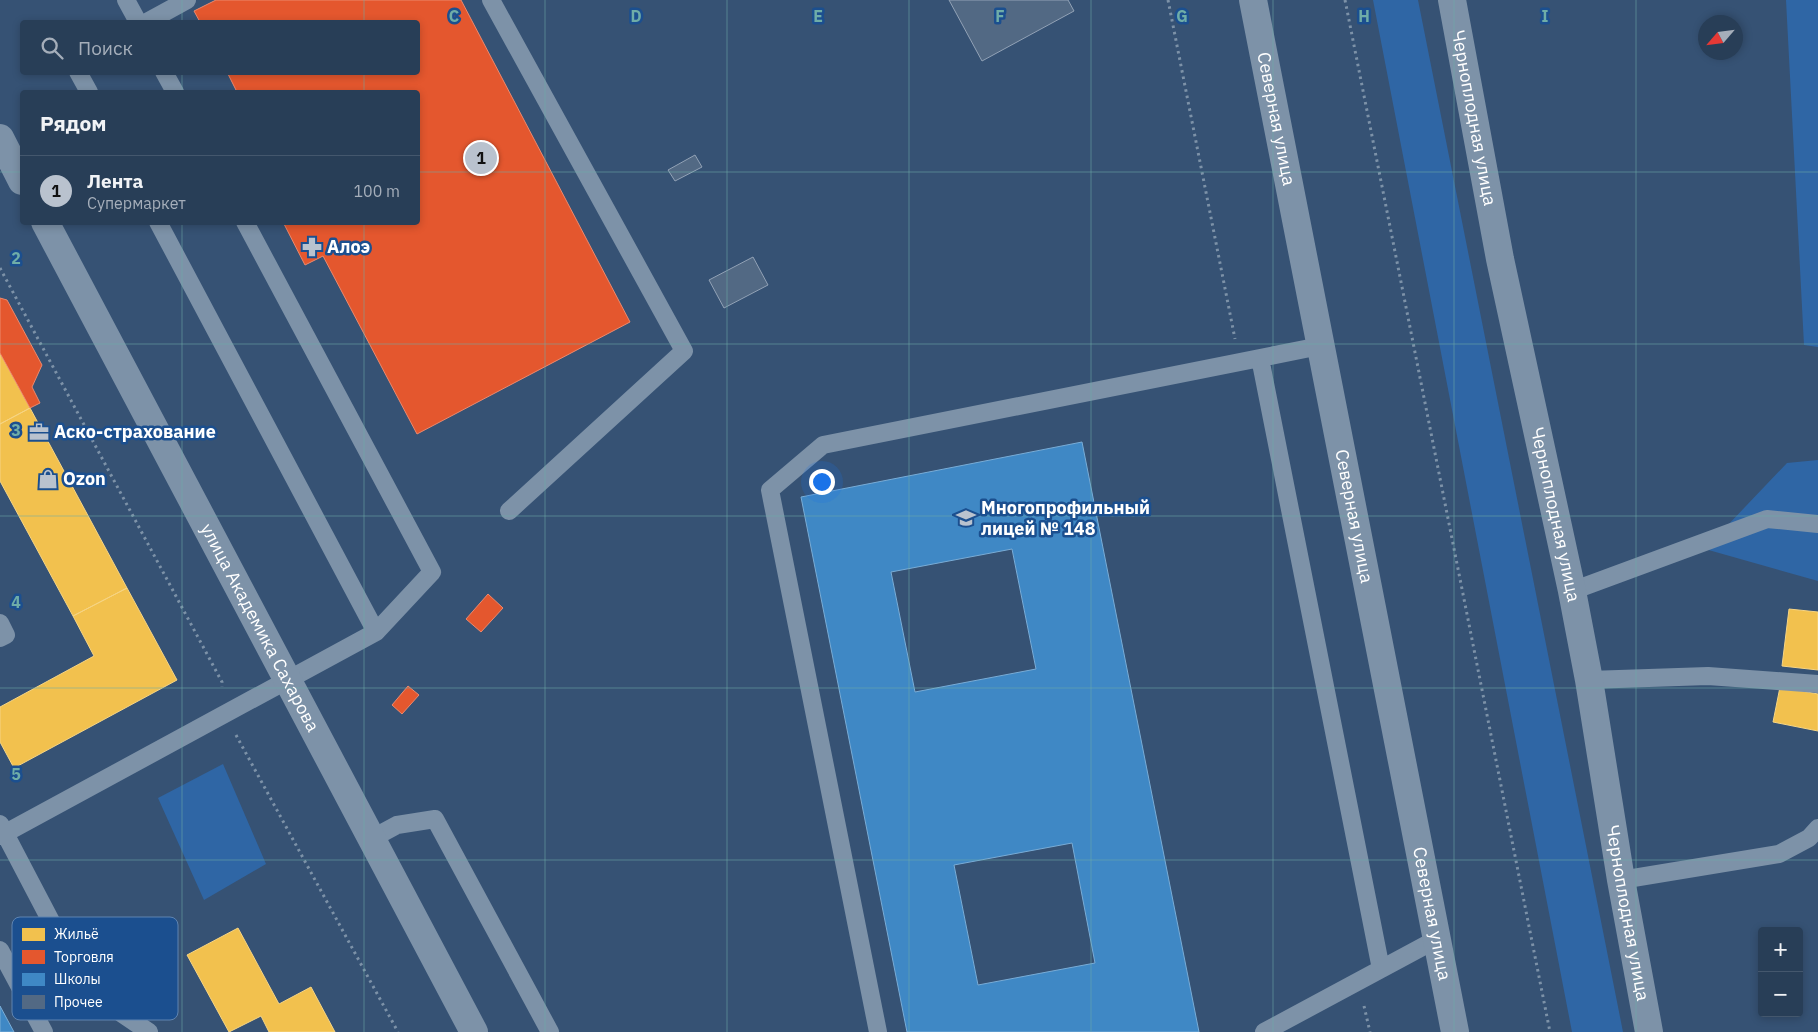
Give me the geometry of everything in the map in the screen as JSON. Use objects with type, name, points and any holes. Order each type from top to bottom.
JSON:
[{"type":"street","name":"Северная улица","points":[[1253,0],[1455,1032]]},
{"type":"street","name":"Черноплодная улица","points":[[1452,0],[1500,259],[1572,591],[1589,680],[1621,880],[1649,1032]]},
{"type":"street","points":[[0,138],[20,177]]},
{"type":"street","name":"улица Академика Сахарова","points":[[47,225],[474,1032]]},
{"type":"lane","points":[[126,0],[137,20]]},
{"type":"lane","points":[[151,20],[187,0]]},
{"type":"lane","points":[[491,0],[684,351],[510,511]]},
{"type":"lane","points":[[80,75],[88,90]]},
{"type":"lane","points":[[166,75],[174,90]]},
{"type":"lane","points":[[160,225],[376,632]]},
{"type":"lane","points":[[48,917],[2,831],[376,632],[432,572],[247,225]]},
{"type":"lane","points":[[878,1032],[770,490],[823,445],[1320,346]]},
{"type":"lane","points":[[1260,358],[1381,969]]},
{"type":"lane","points":[[1572,591],[1767,519],[1818,524]]},
{"type":"lane","points":[[0,624],[6,635],[0,638]]},
{"type":"lane","points":[[1589,680],[1708,676],[1818,684]]},
{"type":"lane","points":[[371,839],[397,824],[435,819],[550,1032]]},
{"type":"lane","points":[[1621,880],[1779,854],[1809,838],[1818,828]]},
{"type":"lane","points":[[1264,1032],[1436,939]]},
{"type":"lane","points":[[0,950],[12,972]]},
{"type":"lane","points":[[38,1020],[44,1032]]},
{"type":"lane","points":[[131,1020],[149,1032]]},
{"type":"path","points":[[1345,0],[1550,1032]]},
{"type":"path","points":[[0,268],[222,682],[224,714],[398,1032]]},
{"type":"shaded area","points":[[1373,0],[1418,0],[1623,1032],[1572,1032]]},
{"type":"shaded area","points":[[1786,0],[1818,0],[1818,347],[1804,345]]},
{"type":"shaded area","points":[[1818,460],[1818,581],[1705,549],[1787,463]]},
{"type":"shaded area","points":[[223,764],[266,864],[204,900],[158,798]]},
{"type":"building: Жильё","points":[[0,353],[30,408],[0,424]]},
{"type":"building: Жильё","points":[[30,408],[127,588],[73,616],[0,481],[0,424]]},
{"type":"building: Жильё","points":[[127,588],[177,680],[14,768],[0,742],[0,707],[94,656],[73,616]]},
{"type":"building: Жильё","points":[[1789,609],[1818,612],[1818,670],[1782,666]]},
{"type":"building: Жильё","points":[[1780,687],[1818,694],[1818,731],[1773,722]]},
{"type":"building: Жильё","points":[[238,928],[279,1004],[311,987],[335,1032],[269,1032],[261,1016],[229,1032],[187,955]]},
{"type":"building: Торговля","points":[[216,0],[461,0],[630,322],[417,434],[323,256],[305,265],[285,225],[420,225],[420,90],[236,90],[228,75],[420,75],[420,20],[199,20],[194,11]]},
{"type":"building: Торговля","points":[[0,298],[7,300],[42,365],[32,387],[40,403],[30,408],[0,353]]},
{"type":"building: Торговля","points":[[488,594],[503,608],[481,632],[466,619]]},
{"type":"building: Торговля","points":[[408,686],[419,695],[402,714],[392,705]]},
{"type":"building: Школы","points":[[1082,442],[1199,1032],[907,1032],[801,497]],"holes":[[[1012,549],[1036,669],[915,692],[891,572]],[[1072,843],[1095,963],[978,985],[954,865]]]},
{"type":"building: Школы","points":[[0,1006],[14,1032],[0,1032]]},
{"type":"building: Прочее","points":[[949,0],[1068,0],[1074,11],[982,61]]},
{"type":"building: Прочее","points":[[695,155],[702,167],[675,181],[668,170]]},
{"type":"building: Прочее","points":[[753,257],[768,285],[724,308],[709,280]]},
{"type":"place","name":"Лента","points":[[481,158]]},
{"type":"place","name":"Алоэ","points":[[312,247]]},
{"type":"place","name":"Аско-страхование","points":[[39,432]]},
{"type":"place","name":"Ozon","points":[[48,479]]},
{"type":"place","name":"Многопрофильный лицей № 148","points":[[966,518]]}]
